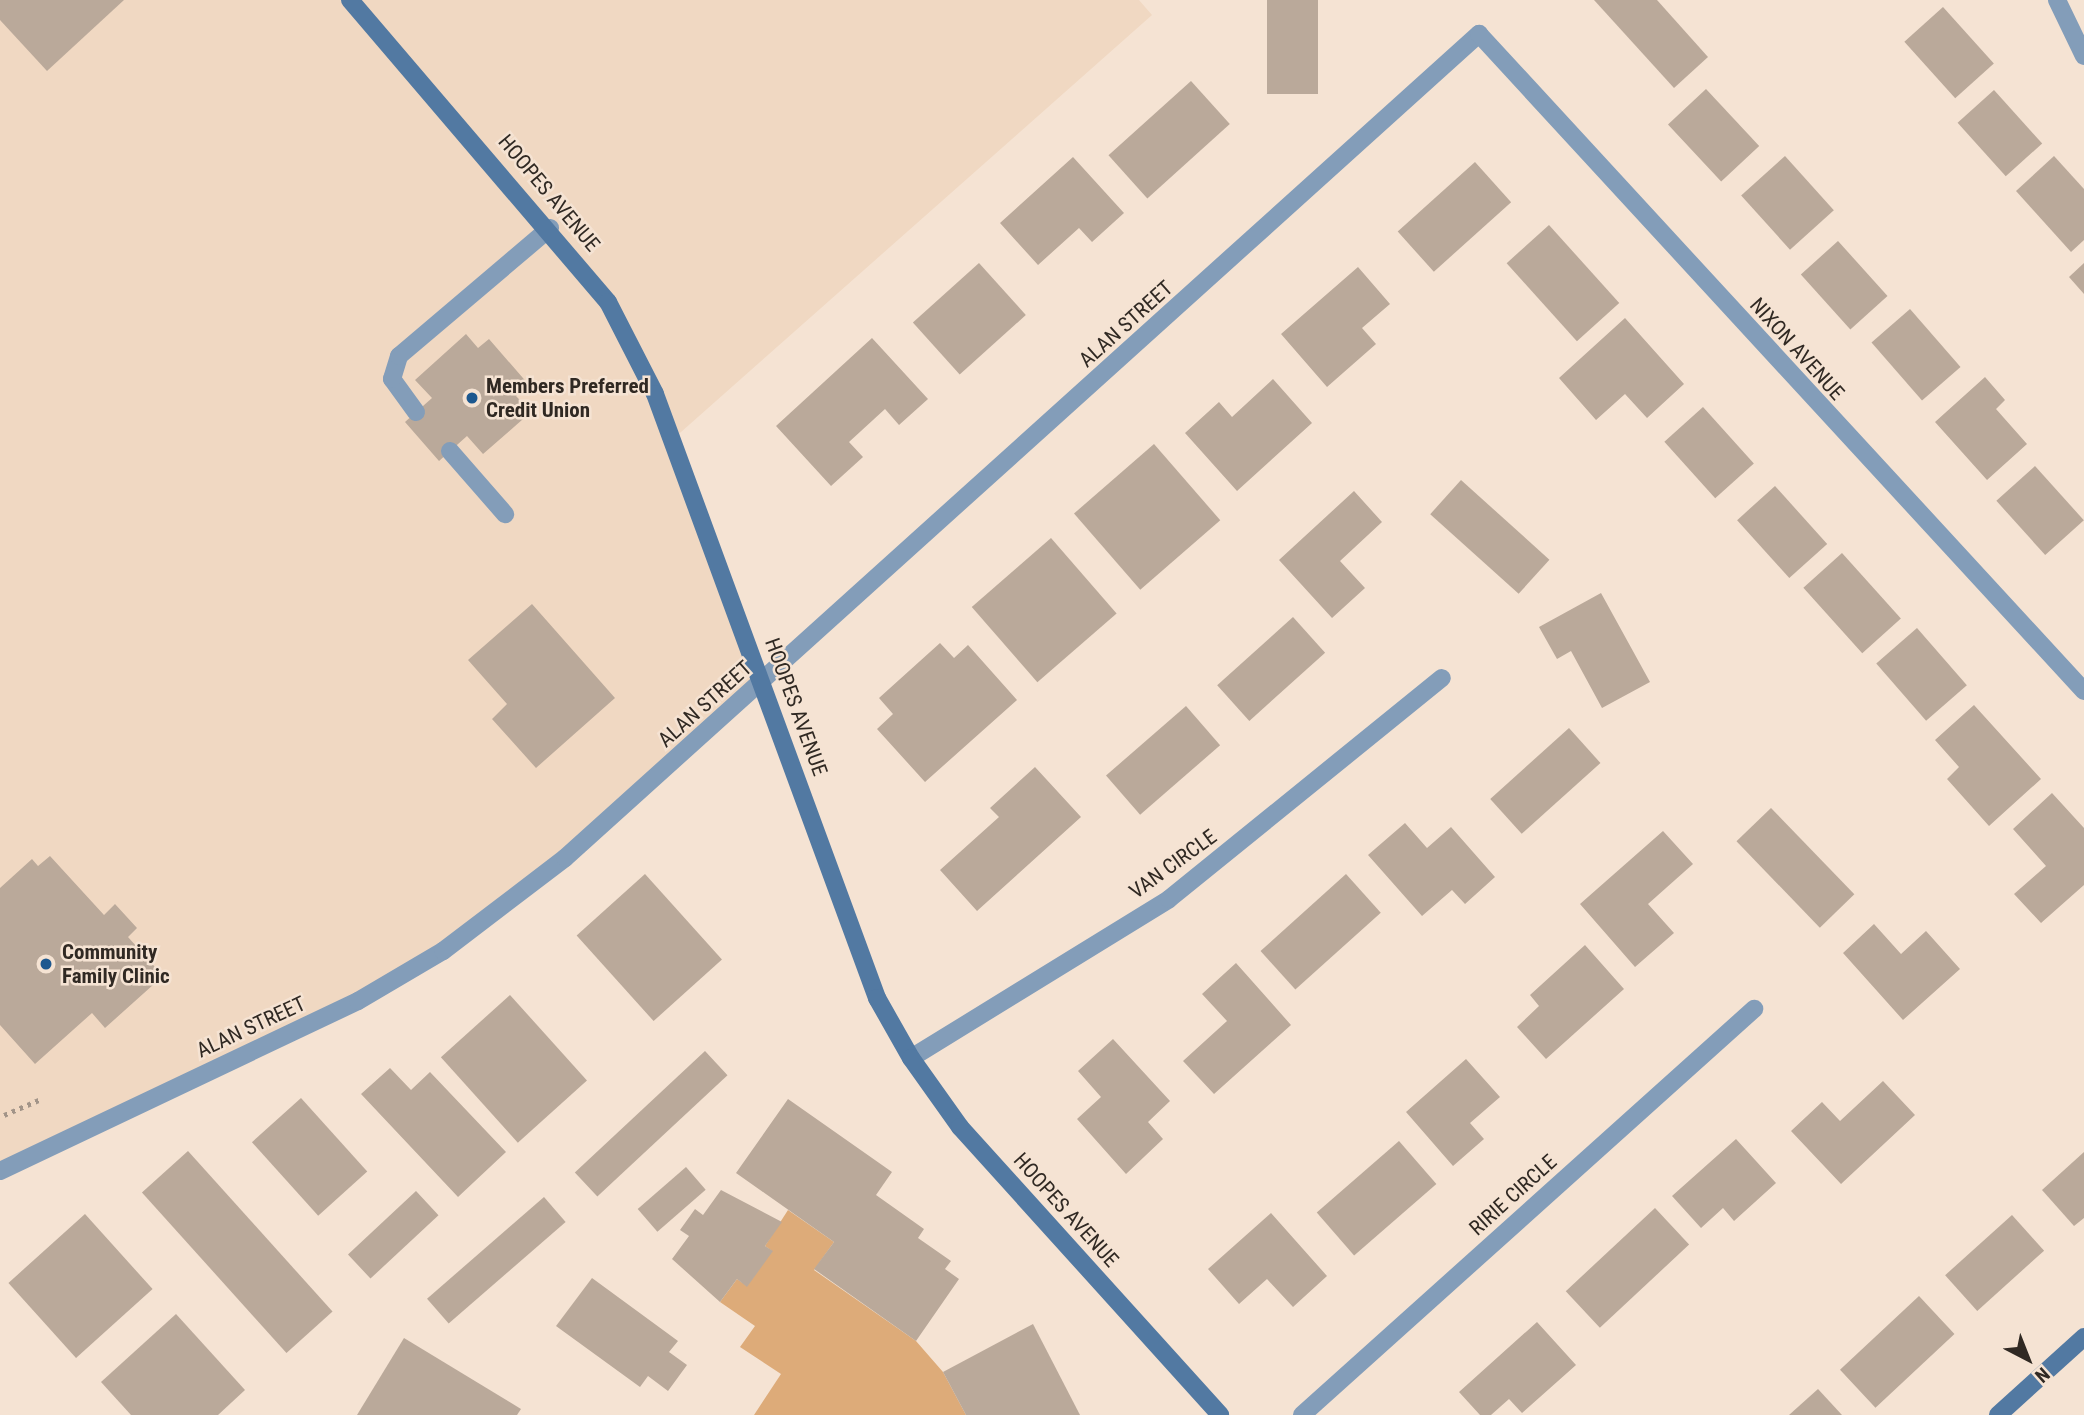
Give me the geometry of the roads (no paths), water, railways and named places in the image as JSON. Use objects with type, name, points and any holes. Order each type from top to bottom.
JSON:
[{"type":"street","name":"HOOPES AVENUE","points":[[350,0],[550,228],[608,302],[655,394],[764,682],[877,998],[911,1058],[960,1127],[1220,1415]]},
{"type":"street","points":[[2057,0],[2084,56]]},
{"type":"street","name":"ALAN STREET","points":[[0,1171],[358,1001],[443,951],[565,858],[764,682],[1479,34]]},
{"type":"street","name":"NIXON AVENUE","points":[[1479,34],[2084,691]]},
{"type":"street","points":[[416,412],[391,379],[399,356],[550,228]]},
{"type":"street","points":[[450,451],[505,514]]},
{"type":"street","name":"VAN CIRCLE","points":[[911,1058],[1169,899],[1442,678]]},
{"type":"street","name":"RIRIE CIRCLE","points":[[1302,1415],[1754,1009]]},
{"type":"street","points":[[1998,1415],[2084,1337]]},
{"type":"place","name":"Members Preferred Credit Union","points":[[472,398]]},
{"type":"place","name":"Community Family Clinic","points":[[46,964]]}]
